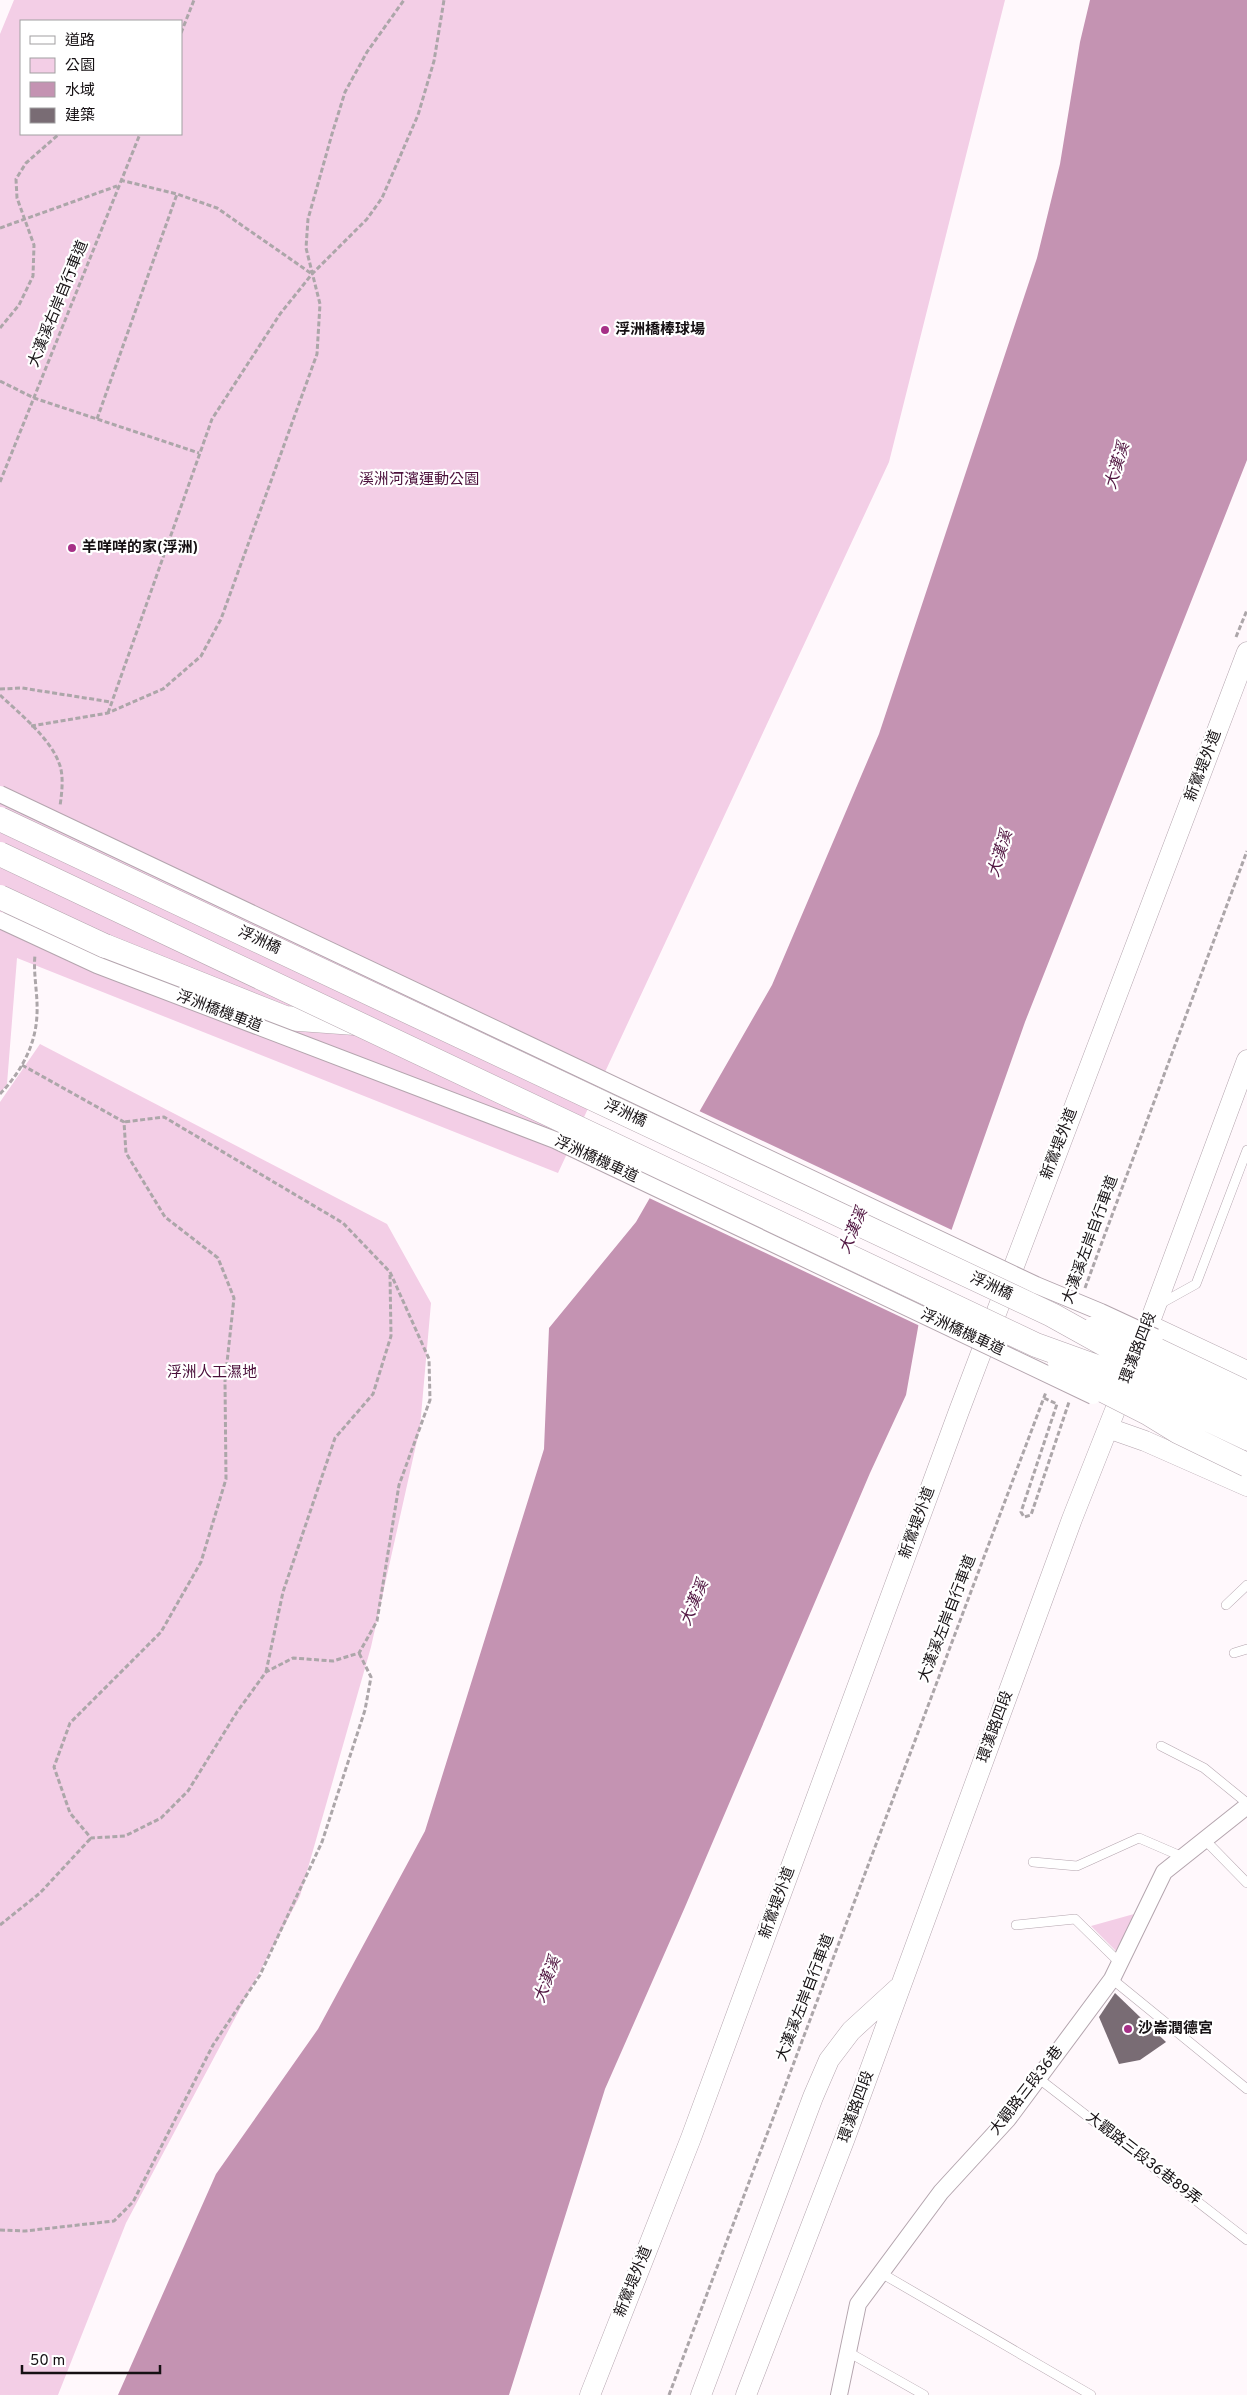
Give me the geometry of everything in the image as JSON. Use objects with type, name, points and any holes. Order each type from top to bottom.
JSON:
[{"type":"main road","name":"浮洲橋","points":[[0,819],[1052,1316],[1133,1360],[1247,1414]]},
{"type":"main road","points":[[0,854],[1036,1346],[1097,1368],[1247,1438]]},
{"type":"main road","points":[[0,897],[106,946],[285,1018],[357,1024]]},
{"type":"main road","points":[[1052,1316],[1140,1342],[1247,1393]]},
{"type":"main road","points":[[1036,1346],[1089,1383],[1148,1413],[1178,1432],[1247,1466]]},
{"type":"street","name":"新鶯堤外道","points":[[590,2395],[691,2138],[956,1420],[1247,652]]},
{"type":"street","points":[[0,794],[1036,1285],[1101,1312],[1247,1382]]},
{"type":"street","points":[[0,908],[163,983],[193,1000]]},
{"type":"street","name":"浮洲橋機車道","points":[[0,920],[97,965],[193,1000],[271,1032],[555,1140],[1145,1421],[1178,1432]]},
{"type":"street","name":"環漢路四段","points":[[746,2395],[846,2138],[1072,1519],[1152,1316],[1247,1060]]},
{"type":"street","points":[[1152,1316],[1247,1371]]},
{"type":"street","points":[[1108,1428],[1247,1486]]},
{"type":"street","points":[[1247,1448],[1237,1478],[1247,1486]]},
{"type":"street","name":"大觀路三段36巷","points":[[839,2395],[858,2304],[941,2192],[1008,2119],[1112,1978],[1164,1872],[1247,1804]]},
{"type":"street","points":[[701,2395],[828,2060],[851,2031],[902,1985]]},
{"type":"lane","points":[[1152,1316],[1196,1284],[1247,1150]]},
{"type":"lane","points":[[1226,1605],[1247,1584]]},
{"type":"lane","points":[[1234,1653],[1247,1648]]},
{"type":"lane","points":[[1161,1746],[1204,1768],[1247,1804]]},
{"type":"lane","points":[[1033,1862],[1077,1866],[1139,1838],[1183,1857]]},
{"type":"lane","points":[[1204,1840],[1247,1883]]},
{"type":"lane","points":[[1016,1925],[1075,1919],[1120,1963]]},
{"type":"lane","points":[[1112,1978],[1247,2089]]},
{"type":"lane","name":"大觀路三段36巷89弄","points":[[1038,2078],[1247,2240]]},
{"type":"lane","points":[[881,2273],[1091,2395]]},
{"type":"lane","points":[[848,2352],[924,2395]]},
{"type":"path","points":[[182,30],[194,0]]},
{"type":"path","points":[[31,726],[108,713],[163,689],[201,656],[221,619],[317,354],[320,304],[306,248],[308,218],[346,92],[367,52],[404,0]]},
{"type":"path","points":[[108,713],[200,453],[217,411],[280,314],[312,274],[367,219],[382,198],[418,115],[434,61],[444,0]]},
{"type":"path","points":[[0,328],[20,305],[32,276],[34,245],[17,198],[16,179],[26,164],[57,135]]},
{"type":"path","name":"大漢溪右岸自行車道","points":[[0,482],[140,135]]},
{"type":"path","points":[[120,180],[177,194],[217,208],[312,274]]},
{"type":"path","points":[[0,228],[118,186]]},
{"type":"path","points":[[96,419],[177,194]]},
{"type":"path","points":[[0,381],[34,398],[200,453]]},
{"type":"path","points":[[0,690],[22,688],[111,702]]},
{"type":"path","name":"大漢溪左岸自行車道","points":[[1082,1296],[1247,850]]},
{"type":"path","points":[[22,1064],[124,1122],[164,1117],[343,1223],[390,1272],[429,1359],[430,1400],[399,1485],[377,1621],[359,1653],[333,1661],[293,1658],[266,1672]]},
{"type":"path","points":[[91,1838],[70,1813],[54,1767],[70,1723],[161,1632],[201,1562],[226,1479],[225,1381],[234,1298],[218,1258],[166,1217],[126,1153],[124,1122]]},
{"type":"path","points":[[0,1925],[40,1893],[91,1838],[125,1836],[161,1818],[188,1792],[237,1712],[266,1672],[282,1592],[335,1438],[373,1394],[391,1336],[390,1272]]},
{"type":"path","name":"大漢溪左岸自行車道","points":[[669,2395],[1046,1390]]},
{"type":"path","points":[[1044,1398],[1057,1404],[1021,1512],[1024,1518],[1030,1515],[1071,1394]]},
{"type":"path","points":[[0,2230],[25,2231],[114,2221],[133,2202],[213,2045],[260,1975],[322,1842],[365,1710],[371,1677],[359,1653]]},
{"type":"green space","name":"溪洲河濱運動公園","points":[[14,0],[1005,0],[889,462],[558,1173],[17,958],[7,1084],[0,1094],[0,34]]},
{"type":"green space","name":"浮洲人工濕地","points":[[40,1044],[387,1224],[431,1303],[420,1427],[371,1647],[300,1896],[126,2223],[58,2395],[0,2395],[0,1102]]},
{"type":"green space","points":[[1134,1914],[1118,1953],[1091,1926]]},
{"type":"water","name":"大漢溪","points":[[1090,0],[1247,0],[1247,460],[1025,1022],[919,1322],[906,1395],[870,1473],[685,1907],[605,2089],[509,2395],[118,2395],[216,2174],[318,2029],[425,1831],[544,1449],[549,1328],[636,1222],[772,985],[879,734],[1037,258],[1060,164],[1080,42]]},
{"type":"pier","points":[[697,1110],[954,1231],[920,1326],[647,1197]]},
{"type":"building","name":"沙崙潤德宮","points":[[1115,1993],[1166,2042],[1140,2060],[1119,2064],[1099,2017]]},
{"type":"place","name":"浮洲橋棒球場","points":[[605,330]]},
{"type":"place","name":"羊咩咩的家(浮洲)","points":[[72,548]]},
{"type":"place","name":"沙崙潤德宮","points":[[1128,2029]]}]
